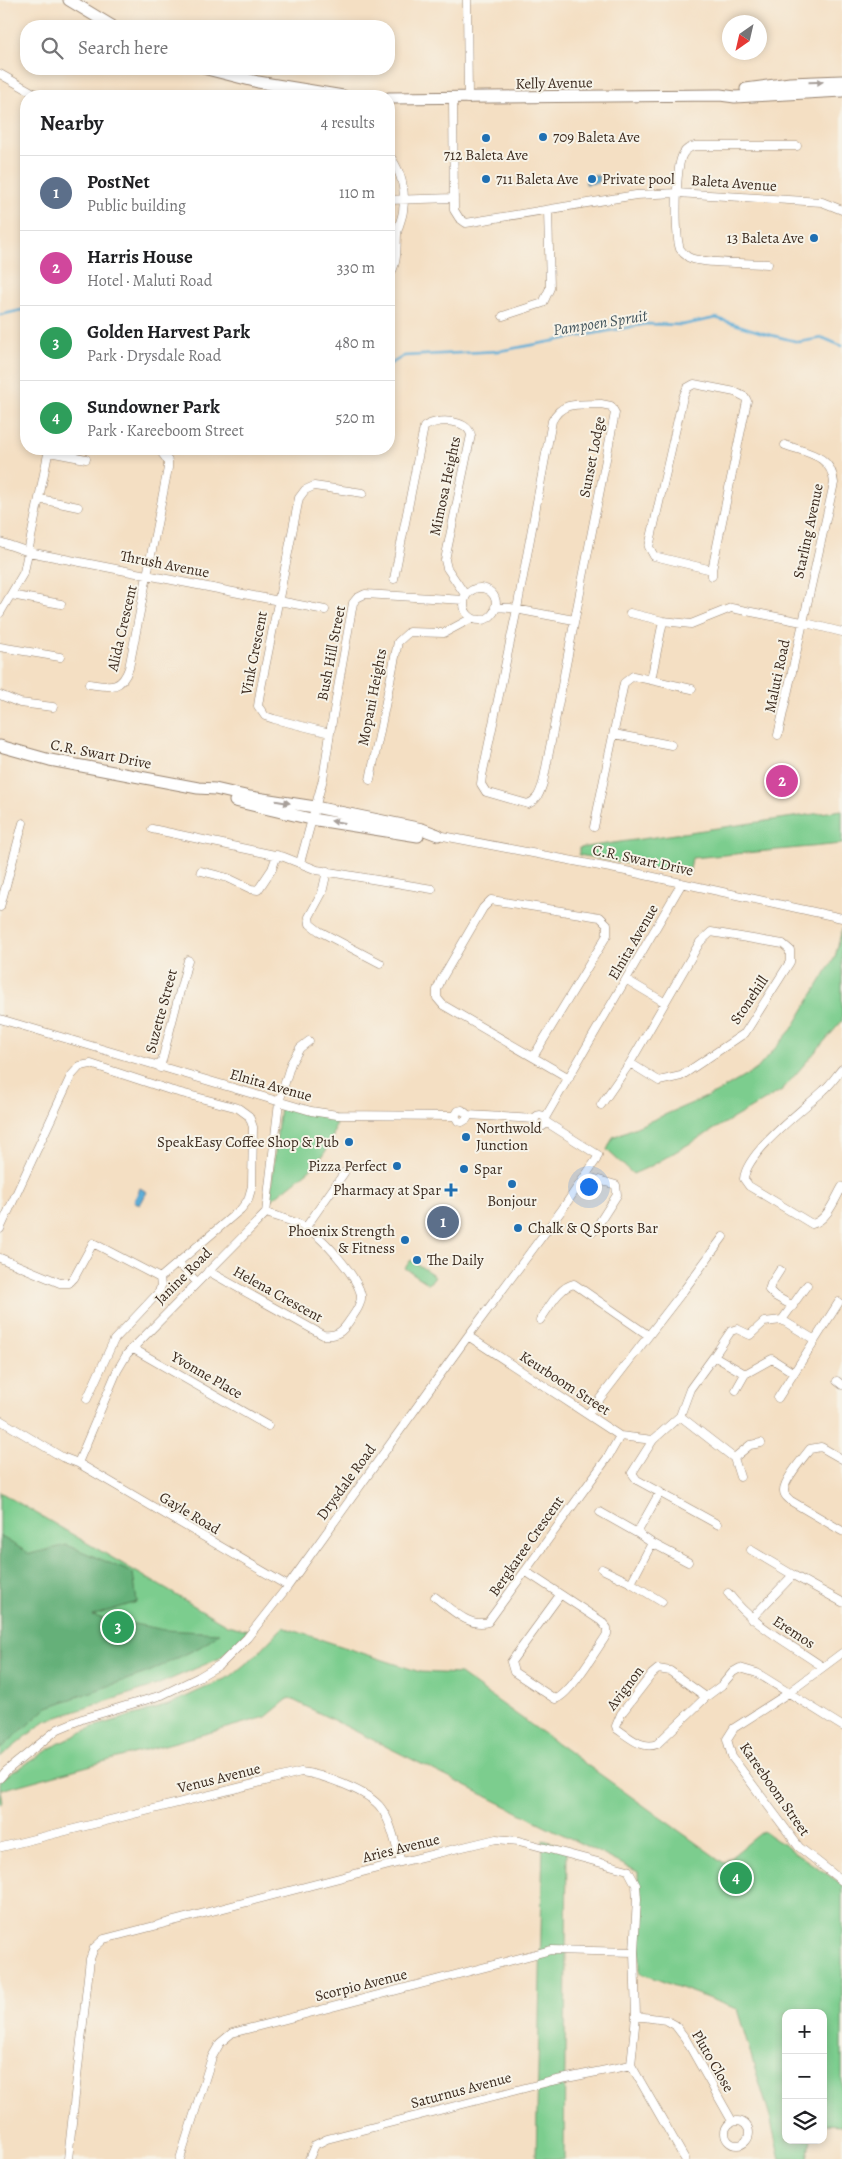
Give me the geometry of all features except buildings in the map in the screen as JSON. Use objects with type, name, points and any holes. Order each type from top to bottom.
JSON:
[{"type":"street","points":[[69,0],[102,20]]},
{"type":"street","points":[[467,0],[468,99]]},
{"type":"street","points":[[0,74],[28,90]]},
{"type":"street","points":[[231,75],[258,82],[307,90]]},
{"type":"street","name":"Kelly Avenue","points":[[720,95],[734,91],[790,83],[842,81]]},
{"type":"street","name":"Kelly Avenue","points":[[395,98],[468,99],[720,95],[735,97],[842,91]]},
{"type":"street","points":[[821,92],[842,100]]},
{"type":"street","points":[[395,200],[454,198],[453,99]]},
{"type":"street","points":[[768,264],[689,258],[681,251],[678,239],[677,193],[680,161],[685,150],[690,147],[797,146]]},
{"type":"street","points":[[395,165],[400,173],[404,199],[404,210],[397,235],[397,260],[395,264]]},
{"type":"street","name":"Baleta Avenue","points":[[454,198],[456,215],[466,223],[636,194],[677,193],[822,202],[842,210]]},
{"type":"street","points":[[502,316],[542,303],[547,296],[550,288],[548,210]]},
{"type":"street","points":[[694,384],[735,392],[745,397],[747,402],[712,573],[658,558],[651,554],[649,547],[683,397],[687,388],[694,384]]},
{"type":"street","name":"Sunset Lodge","points":[[607,404],[614,409],[615,413],[543,782],[539,796],[528,804],[486,792],[481,784],[517,609],[552,422],[557,412],[564,406],[607,404]]},
{"type":"street","name":"Mimosa Heights","points":[[394,579],[424,427],[437,421],[460,424],[467,428],[471,436],[445,560],[446,568],[465,598]]},
{"type":"street","name":"Starling Avenue","points":[[785,445],[821,458],[831,468],[834,483],[802,622]]},
{"type":"street","points":[[0,613],[24,572],[48,455]]},
{"type":"street","points":[[70,455],[86,459]]},
{"type":"street","name":"Alida Crescent","points":[[89,684],[108,687],[116,686],[126,677],[168,468],[168,461],[164,455]]},
{"type":"street","points":[[278,600],[297,502],[302,494],[314,486],[362,493]]},
{"type":"street","points":[[40,499],[78,507]]},
{"type":"street","name":"Thrush Avenue","points":[[0,542],[29,552],[325,610]]},
{"type":"street","points":[[474,589],[485,589],[493,596],[495,607],[490,615],[482,620],[472,618],[465,610],[465,598],[474,589]]},
{"type":"street","name":"Bush Hill Street","points":[[330,733],[354,603],[357,598],[365,594],[465,598]]},
{"type":"street","points":[[11,595],[61,604]]},
{"type":"street","name":"Vink Crescent","points":[[278,600],[258,706],[261,712],[274,719],[330,733]]},
{"type":"street","points":[[495,607],[517,609],[574,620]]},
{"type":"street","points":[[630,612],[663,622],[691,624],[731,608],[842,632]]},
{"type":"street","name":"Mopani Heights","points":[[370,780],[398,642],[409,632],[444,633],[472,618]]},
{"type":"street","points":[[651,680],[663,622]]},
{"type":"street","name":"Maluti Road","points":[[778,735],[802,622]]},
{"type":"street","points":[[0,647],[60,657]]},
{"type":"street","points":[[594,827],[624,683],[633,676],[692,689]]},
{"type":"street","points":[[0,695],[20,703],[53,707]]},
{"type":"street","points":[[300,863],[324,771],[330,733]]},
{"type":"street","points":[[614,734],[671,745]]},
{"type":"street","name":"C.R. Swart Drive","points":[[0,746],[50,760],[198,788],[215,789],[250,797],[315,807],[842,918]]},
{"type":"street","name":"C.R. Swart Drive","points":[[198,788],[249,805],[311,818],[420,836],[438,834]]},
{"type":"street","points":[[0,907],[23,823]]},
{"type":"street","points":[[152,829],[277,855],[327,871],[432,889]]},
{"type":"street","points":[[200,871],[228,878],[250,889],[258,890],[272,869],[277,855]]},
{"type":"street","points":[[327,871],[322,893],[309,917],[310,924],[319,931],[380,962]]},
{"type":"street","name":"Elnita Avenue","points":[[0,1019],[160,1068],[311,1111],[337,1115],[455,1116],[458,1111],[462,1110],[468,1115],[535,1119],[540,1115],[546,1120],[682,883]]},
{"type":"street","points":[[533,1057],[607,935],[607,924],[600,917],[491,900],[484,908],[440,980],[437,998],[443,1005],[569,1078]]},
{"type":"street","name":"Stonehill","points":[[711,932],[783,944],[790,950],[790,962],[745,1033],[682,1076],[672,1080],[659,1081],[630,1064],[664,1002],[700,942],[711,932]]},
{"type":"street","name":"Suzette Street","points":[[160,1068],[188,960]]},
{"type":"street","points":[[627,980],[664,1002]]},
{"type":"street","points":[[266,1213],[279,1102],[291,1063],[300,1048],[309,1041]]},
{"type":"street","points":[[0,1229],[71,1076],[80,1066],[92,1064],[170,1090],[238,1108],[252,1122],[252,1186],[248,1200],[241,1209],[160,1278]]},
{"type":"street","points":[[602,1105],[630,1064]]},
{"type":"street","points":[[842,1069],[826,1089],[757,1153],[744,1174],[744,1179],[749,1186],[812,1224],[817,1223],[824,1217],[842,1187]]},
{"type":"street","name":"Drysdale Road","points":[[0,1778],[3,1770],[58,1729],[82,1719],[162,1695],[199,1677],[220,1664],[247,1638],[288,1586],[585,1176],[598,1155],[546,1120]]},
{"type":"street","points":[[306,1227],[344,1174]]},
{"type":"street","points":[[585,1176],[616,1185],[618,1190],[617,1195],[594,1231]]},
{"type":"street","name":"Helena Crescent","points":[[208,1271],[323,1336],[338,1334],[344,1329],[358,1307],[360,1295],[338,1256],[306,1227],[266,1213]]},
{"type":"street","name":"Janine Road","points":[[78,1463],[117,1371],[132,1348],[266,1213]]},
{"type":"street","points":[[588,1414],[684,1290],[723,1236]]},
{"type":"street","points":[[0,1258],[60,1283],[69,1283],[74,1278],[93,1243],[160,1278]]},
{"type":"street","points":[[178,1263],[197,1282]]},
{"type":"street","points":[[780,1270],[769,1290],[775,1296],[793,1306]]},
{"type":"street","points":[[87,1399],[110,1347],[159,1292],[161,1286],[160,1278]]},
{"type":"street","points":[[540,1320],[560,1292],[569,1285],[574,1284],[648,1335]]},
{"type":"street","points":[[782,1320],[807,1285]]},
{"type":"street","points":[[778,1398],[839,1302]]},
{"type":"street","points":[[717,1524],[637,1480],[632,1474],[653,1440],[680,1416],[690,1389],[733,1329],[750,1335],[764,1322],[782,1320],[815,1340]]},
{"type":"street","name":"Keurboom Street","points":[[468,1336],[620,1436],[653,1440]]},
{"type":"street","name":"Yvonne Place","points":[[132,1348],[268,1426]]},
{"type":"street","points":[[714,1356],[745,1374]]},
{"type":"street","points":[[736,1390],[745,1374],[772,1359],[794,1373]]},
{"type":"street","points":[[680,1416],[734,1458],[740,1477]]},
{"type":"street","name":"Gayle Road","points":[[0,1420],[62,1457],[78,1463],[288,1586]]},
{"type":"street","name":"Bergkaree Crescent","points":[[435,1597],[467,1620],[480,1624],[488,1622],[608,1456],[620,1436]]},
{"type":"street","points":[[734,1458],[750,1445],[762,1443]]},
{"type":"street","points":[[842,1459],[821,1447],[810,1448],[787,1480],[784,1492],[795,1504],[842,1531]]},
{"type":"street","points":[[637,1533],[660,1492]]},
{"type":"street","points":[[600,1512],[688,1562]]},
{"type":"street","points":[[631,1583],[652,1543]]},
{"type":"street","points":[[751,1550],[842,1602]]},
{"type":"street","points":[[602,1568],[662,1602]]},
{"type":"street","points":[[525,1571],[601,1621],[608,1631],[561,1697],[555,1699],[514,1672],[511,1662],[560,1595]]},
{"type":"street","name":"Eremos","points":[[751,1619],[793,1575]]},
{"type":"street","name":"Eremos","points":[[728,1592],[739,1608],[751,1619],[823,1667]]},
{"type":"street","points":[[842,1653],[787,1694],[842,1726]]},
{"type":"street","name":"Avignon","points":[[706,1696],[670,1670],[658,1669],[620,1714],[616,1726],[643,1745],[651,1746],[660,1742],[706,1696],[716,1690],[733,1672],[740,1668],[757,1673],[787,1694]]},
{"type":"street","name":"Kareeboom Street","points":[[787,1694],[736,1725],[729,1733],[728,1747],[732,1757],[799,1847],[842,1881]]},
{"type":"street","name":"Venus Avenue","points":[[2,1847],[301,1772],[324,1777],[373,1799],[387,1818],[401,1862]]},
{"type":"street","name":"Aries Avenue","points":[[68,2159],[90,1960],[98,1943],[104,1938],[496,1839],[508,1840],[628,1870],[636,1885],[634,1952],[636,2016],[631,2065]]},
{"type":"street","name":"Scorpio Avenue","points":[[180,2159],[212,2057],[220,2043],[232,2033],[551,1950],[634,1952]]},
{"type":"street","name":"Pluto Close","points":[[636,2016],[666,2020],[675,2025],[732,2121]]},
{"type":"street","points":[[631,2065],[685,2159]]},
{"type":"street","name":"Saturnus Avenue","points":[[309,2159],[315,2145],[327,2139],[552,2081],[631,2065]]},
{"type":"green space","points":[[842,810],[842,844],[692,858],[689,875],[579,855],[579,848]]},
{"type":"green space","points":[[842,929],[842,1021],[782,1090],[651,1166],[633,1174],[607,1150],[613,1137],[718,1092],[757,1069],[792,1029],[835,957]]},
{"type":"green space","points":[[280,1105],[337,1117],[332,1141],[318,1163],[270,1201]]},
{"type":"green space","points":[[411,1260],[435,1276],[429,1284],[405,1268]]},
{"type":"green space","points":[[0,1492],[227,1625],[248,1630],[220,1658],[157,1685],[45,1721],[0,1758]]},
{"type":"green space","points":[[0,1536],[30,1554],[67,1545],[133,1573],[137,1602],[92,1616],[165,1630],[219,1633],[200,1647],[149,1672],[48,1707],[0,1749]]},
{"type":"green space","points":[[283,1627],[420,1672],[460,1674],[724,1863],[763,1831],[842,1884],[842,2126],[827,2125],[827,2009],[782,2009],[782,2144],[810,2144],[808,2159],[780,2159],[771,2121],[737,2009],[640,1973],[638,1872],[289,1698],[266,1717],[1,1790],[3,1802],[0,1804],[0,1780],[58,1744],[93,1727],[168,1705],[231,1676],[256,1655]]},
{"type":"green space","points":[[543,1840],[567,1847],[564,2159],[536,2159]]},
{"type":"water","name":"Private pool","points":[[586,175],[599,176],[598,183],[586,184]]},
{"type":"water","points":[[140,1188],[147,1192],[140,1205],[134,1201]]},
{"type":"waterway","name":"Pampoen Spruit","points":[[0,315],[20,310]]},
{"type":"waterway","name":"Pampoen Spruit","points":[[395,361],[404,356],[499,351],[647,324],[682,325],[716,318],[799,342],[823,338],[842,346]]},
{"type":"place","name":"709 Baleta Ave","points":[[543,137]]},
{"type":"place","name":"712 Baleta Ave","points":[[486,138]]},
{"type":"place","name":"711 Baleta Ave","points":[[486,179]]},
{"type":"place","name":"Private pool","points":[[592,179]]},
{"type":"place","name":"13 Baleta Ave","points":[[814,238]]},
{"type":"place","name":"Harris House","points":[[782,781]]},
{"type":"place","name":"Northwold Junction","points":[[466,1137]]},
{"type":"place","name":"SpeakEasy Coffee Shop & Pub","points":[[349,1142]]},
{"type":"place","name":"Pizza Perfect","points":[[397,1166]]},
{"type":"place","name":"Spar","points":[[464,1169]]},
{"type":"place","name":"Bonjour","points":[[512,1184]]},
{"type":"place","name":"Pharmacy at Spar","points":[[451,1190]]},
{"type":"place","name":"PostNet","points":[[443,1222]]},
{"type":"place","name":"Chalk & Q Sports Bar","points":[[518,1228]]},
{"type":"place","name":"Phoenix Strength & Fitness","points":[[405,1240]]},
{"type":"place","name":"The Daily","points":[[417,1260]]},
{"type":"place","name":"Golden Harvest Park","points":[[118,1627]]},
{"type":"place","name":"Sundowner Park","points":[[736,1878]]}]
